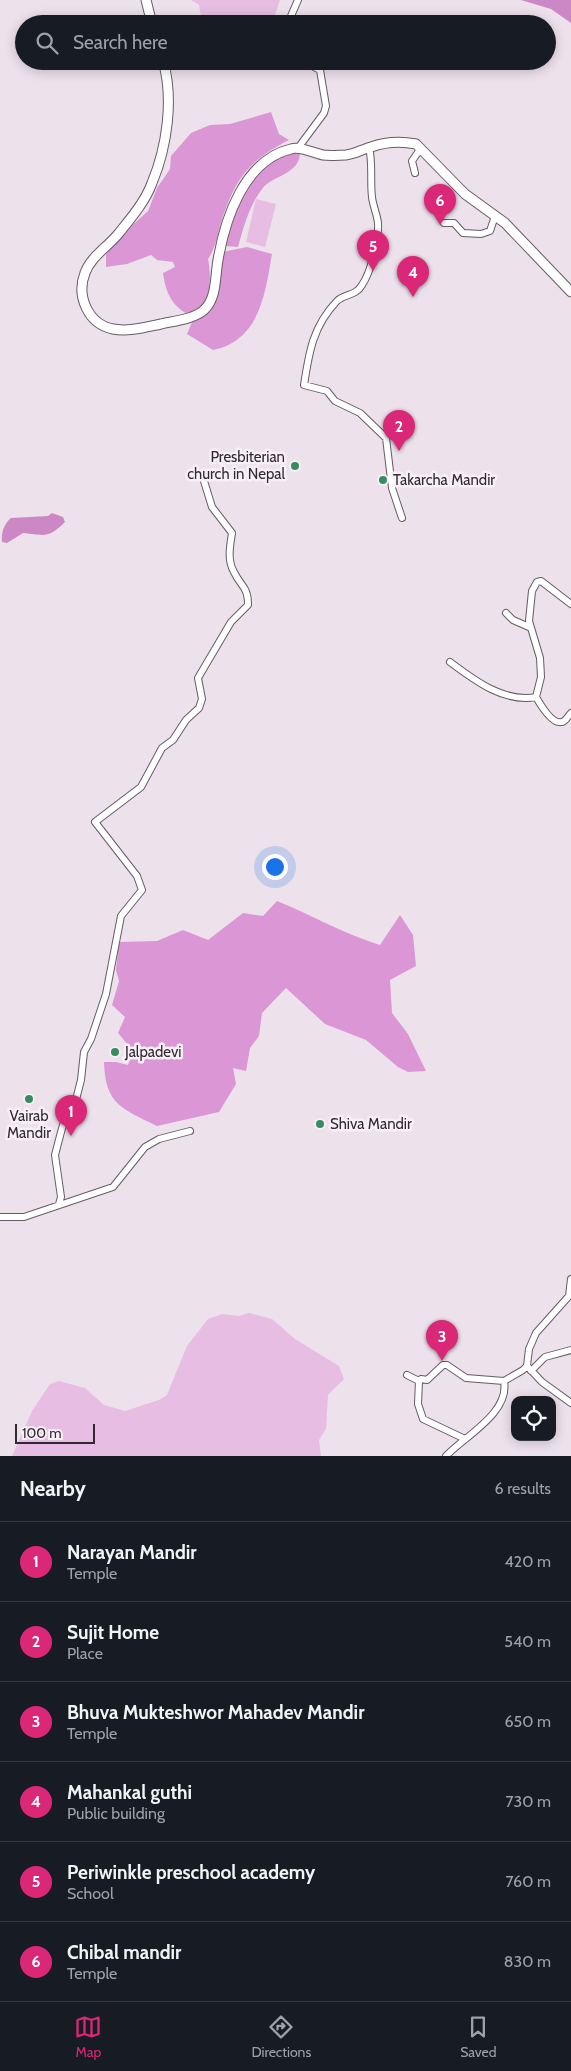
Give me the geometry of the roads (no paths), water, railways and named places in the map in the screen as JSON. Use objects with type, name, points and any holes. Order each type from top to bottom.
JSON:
[{"type":"main road","points":[[146,0],[150,15]]},
{"type":"main road","points":[[165,70],[170,91],[168,109],[162,150],[152,184],[141,204],[116,236],[93,259],[84,274],[82,296],[84,306],[95,321],[104,327],[129,330],[187,318],[205,309],[212,297],[225,229],[234,203],[256,170],[281,152],[298,148],[302,151],[335,155],[350,154],[369,147],[405,142],[421,148],[465,194],[505,223],[571,292]]},
{"type":"street","points":[[291,15],[298,0]]},
{"type":"street","points":[[298,148],[324,114],[326,106],[320,70]]},
{"type":"street","points":[[369,147],[372,161],[372,198],[378,225],[374,256],[362,285],[355,294],[339,299],[321,321],[309,347],[304,385],[327,391],[335,401],[360,413],[386,438],[392,488],[402,518]]},
{"type":"street","points":[[415,172],[412,161],[421,148]]},
{"type":"street","points":[[444,223],[454,224],[463,233],[485,233],[490,231],[495,216]]},
{"type":"street","points":[[59,1204],[61,1197],[55,1155],[61,1132],[63,1125],[72,1115],[81,1080],[84,1052],[92,1039],[106,994],[121,916],[142,890],[137,876],[95,822],[141,787],[162,748],[173,740],[186,720],[199,708],[202,699],[198,678],[231,622],[248,605],[246,588],[234,573],[229,556],[232,533],[212,507],[204,481]]},
{"type":"street","points":[[536,697],[541,677],[540,658],[529,627],[530,598],[538,581],[546,583],[571,604]]},
{"type":"street","points":[[506,613],[513,620],[529,627]]},
{"type":"street","points":[[450,662],[485,686],[522,700],[536,697]]},
{"type":"street","points":[[536,697],[552,718],[558,722],[565,720],[571,713]]},
{"type":"street","points":[[0,1217],[24,1217],[59,1204],[98,1194],[113,1187],[145,1147],[159,1139],[190,1131]]},
{"type":"street","points":[[529,1368],[529,1349],[536,1333],[569,1296],[571,1279]]},
{"type":"street","points":[[407,1375],[419,1381],[421,1379],[427,1380],[443,1365],[447,1365],[466,1378],[504,1381],[545,1357],[571,1350]]},
{"type":"street","points":[[529,1368],[571,1403]]},
{"type":"street","points":[[419,1381],[418,1404],[423,1419],[465,1439]]},
{"type":"street","points":[[449,1455],[502,1404],[506,1390],[504,1381]]},
{"type":"place","name":"Chibal mandir","points":[[440,225]]},
{"type":"place","name":"Periwinkle preschool academy","points":[[373,271]]},
{"type":"place","name":"Mahankal guthi","points":[[413,297]]},
{"type":"place","name":"Sujit Home","points":[[399,451]]},
{"type":"place","name":"Presbiterian church in Nepal","points":[[295,466]]},
{"type":"place","name":"Takarcha Mandir","points":[[383,480]]},
{"type":"place","name":"Jalpadevi","points":[[115,1052]]},
{"type":"place","name":"Vairab Mandir","points":[[29,1099]]},
{"type":"place","name":"Shiva Mandir","points":[[320,1124]]},
{"type":"place","name":"Narayan Mandir","points":[[71,1136]]},
{"type":"place","name":"Bhuva Mukteshwor Mahadev Mandir","points":[[442,1361]]}]
